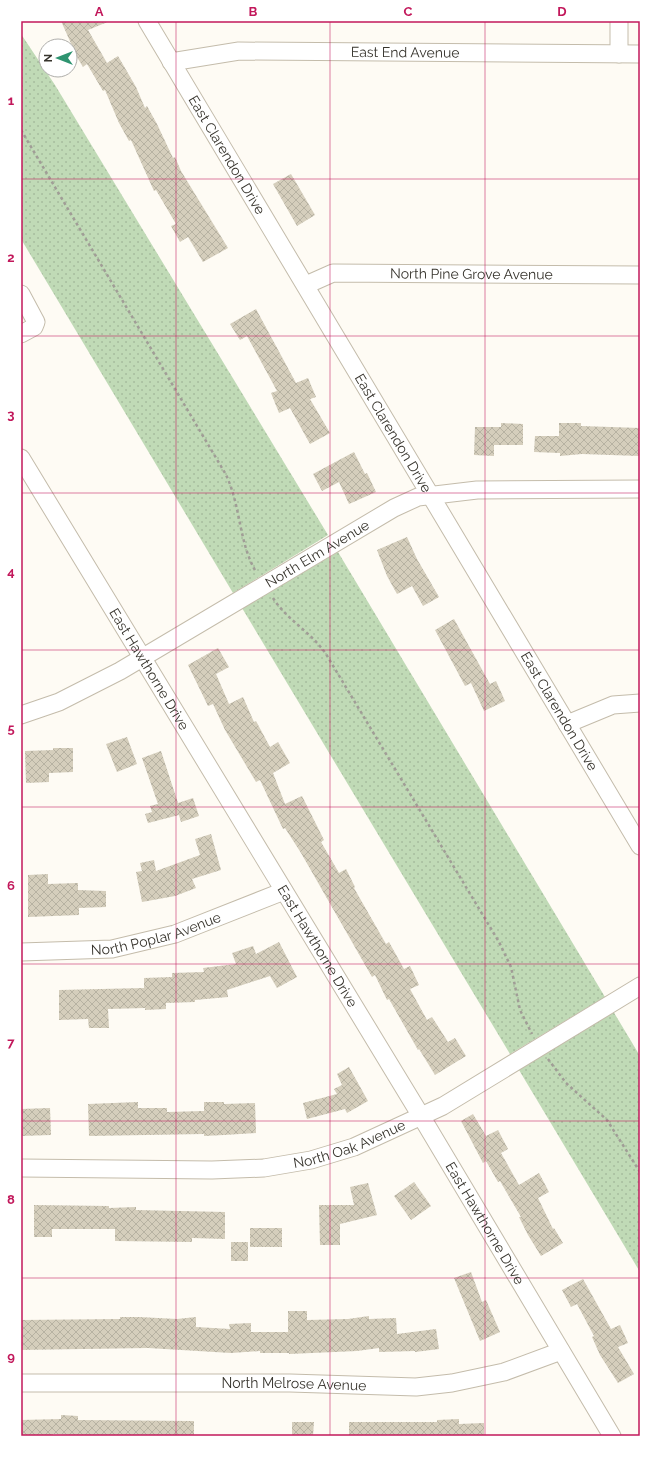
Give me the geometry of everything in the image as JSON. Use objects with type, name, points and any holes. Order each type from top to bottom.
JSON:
[{"type":"street","name":"East Clarendon Drive","points":[[147,21],[640,846]]},
{"type":"street","points":[[618,21],[619,54]]},
{"type":"street","name":"East End Avenue","points":[[171,62],[239,51],[640,54]]},
{"type":"street","name":"North Pine Grove Avenue","points":[[306,285],[333,273],[640,275]]},
{"type":"street","points":[[21,294],[36,322],[34,327],[21,334]]},
{"type":"street","name":"East Hawthorne Drive","points":[[21,458],[422,1116],[612,1436]]},
{"type":"street","name":"North Elm Avenue","points":[[21,715],[59,702],[142,657],[394,508],[418,497],[477,490],[640,489]]},
{"type":"street","points":[[567,724],[613,705],[640,703]]},
{"type":"street","name":"North Poplar Avenue","points":[[21,952],[112,948],[168,936],[284,891]]},
{"type":"street","name":"North Oak Avenue","points":[[21,1168],[212,1170],[264,1168],[311,1160],[354,1147],[443,1106],[640,986]]},
{"type":"street","name":"North Melrose Avenue","points":[[21,1383],[290,1383],[416,1386],[452,1383],[504,1372],[561,1351]]},
{"type":"path","points":[[21,130],[225,473],[235,494],[246,552],[257,573]]},
{"type":"path","points":[[269,592],[283,613],[316,640],[326,654],[499,942],[511,967],[520,1010],[536,1040]]},
{"type":"path","points":[[545,1054],[566,1083],[607,1120],[640,1172]]},
{"type":"green space","points":[[21,34],[38,60],[38,78],[50,78],[55,85],[328,535],[233,593],[21,239]]},
{"type":"green space","points":[[338,552],[605,997],[510,1054],[242,608]]},
{"type":"green space","points":[[613,1011],[640,1056],[640,1272],[519,1070]]},
{"type":"building","points":[[61,21],[110,21],[88,30],[107,63],[118,56],[136,87],[145,108],[147,106],[157,124],[173,158],[175,157],[181,171],[228,248],[203,262],[188,237],[180,242],[171,226],[176,224],[156,190],[154,191],[131,140],[129,141],[119,123],[105,90],[103,91],[87,64],[83,67],[78,59],[78,38],[69,38]]},
{"type":"building","points":[[291,174],[315,215],[297,226],[273,184]]},
{"type":"building","points":[[256,309],[296,383],[308,378],[316,397],[310,399],[330,433],[310,444],[290,408],[279,413],[271,393],[277,391],[247,336],[240,340],[230,324]]},
{"type":"building","points":[[501,423],[523,424],[523,445],[494,445],[494,456],[474,455],[475,427],[501,427]]},
{"type":"building","points":[[559,423],[581,423],[581,426],[640,428],[639,456],[582,454],[560,456],[560,453],[534,452],[535,436],[559,436]]},
{"type":"building","points":[[354,452],[365,474],[367,473],[376,492],[349,504],[339,482],[322,491],[313,474]]},
{"type":"building","points":[[407,537],[417,559],[439,597],[423,606],[412,586],[397,594],[387,576],[377,550]]},
{"type":"building","points":[[454,619],[490,684],[496,681],[505,701],[484,711],[471,683],[465,686],[435,630]]},
{"type":"building","points":[[218,648],[229,667],[216,674],[229,704],[243,697],[254,722],[256,721],[270,747],[278,742],[290,763],[273,773],[285,804],[302,796],[324,840],[321,842],[339,873],[346,869],[355,887],[354,888],[386,944],[389,942],[404,969],[410,966],[419,985],[410,989],[427,1020],[432,1017],[448,1042],[455,1038],[466,1056],[435,1075],[419,1049],[418,1050],[389,999],[387,1000],[375,975],[372,977],[301,853],[285,828],[283,829],[260,780],[256,782],[225,730],[213,704],[208,706],[188,665]]},
{"type":"building","points":[[127,737],[137,764],[117,772],[106,744]]},
{"type":"building","points":[[53,748],[73,748],[73,772],[49,773],[49,782],[26,783],[25,751],[53,750]]},
{"type":"building","points":[[161,751],[178,803],[193,798],[199,816],[181,822],[179,815],[148,823],[145,814],[152,812],[150,806],[158,804],[142,758]]},
{"type":"building","points":[[211,834],[221,870],[192,879],[196,888],[175,896],[142,902],[136,872],[142,871],[140,863],[154,860],[156,871],[200,855],[195,839]]},
{"type":"building","points":[[48,874],[48,884],[78,883],[78,890],[106,891],[106,907],[79,908],[79,915],[28,917],[28,875]]},
{"type":"building","points":[[279,942],[297,977],[277,988],[270,976],[227,990],[228,997],[195,1000],[195,1002],[166,1003],[166,1009],[108,1009],[109,1028],[89,1028],[88,1019],[59,1020],[59,990],[144,988],[144,978],[172,977],[172,973],[204,972],[203,968],[236,964],[232,953],[253,946],[256,954]]},
{"type":"building","points":[[349,1067],[368,1101],[347,1113],[345,1109],[307,1119],[303,1103],[337,1094],[334,1089],[342,1085],[337,1074]]},
{"type":"building","points":[[138,1102],[138,1108],[167,1108],[167,1112],[204,1111],[204,1102],[224,1102],[224,1104],[255,1103],[256,1133],[204,1136],[204,1134],[89,1136],[88,1104]]},
{"type":"building","points":[[50,1108],[51,1135],[21,1136],[21,1109]]},
{"type":"building","points":[[473,1114],[486,1136],[498,1130],[508,1149],[501,1153],[519,1185],[539,1173],[549,1192],[538,1198],[553,1229],[554,1228],[563,1243],[541,1256],[528,1235],[519,1217],[521,1217],[500,1181],[498,1182],[486,1161],[483,1163],[461,1121]]},
{"type":"building","points":[[414,1182],[431,1206],[411,1220],[394,1196]]},
{"type":"building","points":[[368,1183],[377,1215],[340,1224],[340,1245],[320,1245],[319,1205],[354,1205],[350,1187]]},
{"type":"building","points":[[34,1205],[109,1206],[109,1208],[136,1207],[136,1210],[225,1212],[225,1239],[192,1238],[192,1242],[115,1241],[115,1229],[52,1229],[52,1237],[34,1237]]},
{"type":"building","points":[[250,1228],[282,1228],[282,1247],[250,1247]]},
{"type":"building","points":[[231,1242],[248,1242],[248,1261],[231,1261]]},
{"type":"building","points":[[471,1272],[482,1302],[486,1300],[500,1332],[480,1341],[454,1278]]},
{"type":"building","points":[[583,1279],[611,1329],[620,1325],[628,1343],[618,1347],[634,1374],[618,1383],[600,1355],[592,1337],[594,1336],[577,1304],[571,1307],[562,1290]]},
{"type":"building","points":[[288,1311],[307,1311],[307,1320],[348,1319],[369,1316],[369,1319],[396,1318],[397,1334],[436,1329],[439,1349],[415,1352],[379,1352],[379,1348],[357,1351],[289,1354],[260,1353],[260,1351],[231,1353],[148,1348],[21,1350],[21,1320],[120,1319],[120,1317],[177,1319],[196,1317],[196,1327],[230,1329],[229,1324],[251,1323],[251,1332],[288,1332]]},
{"type":"building","points":[[61,1415],[78,1416],[78,1420],[194,1421],[194,1436],[89,1436],[53,1434],[53,1436],[21,1436],[21,1420],[61,1419]]},
{"type":"building","points":[[459,1419],[459,1424],[484,1423],[484,1436],[349,1436],[349,1422],[437,1422],[437,1420]]},
{"type":"building","points":[[292,1422],[314,1422],[313,1436],[292,1436]]}]
